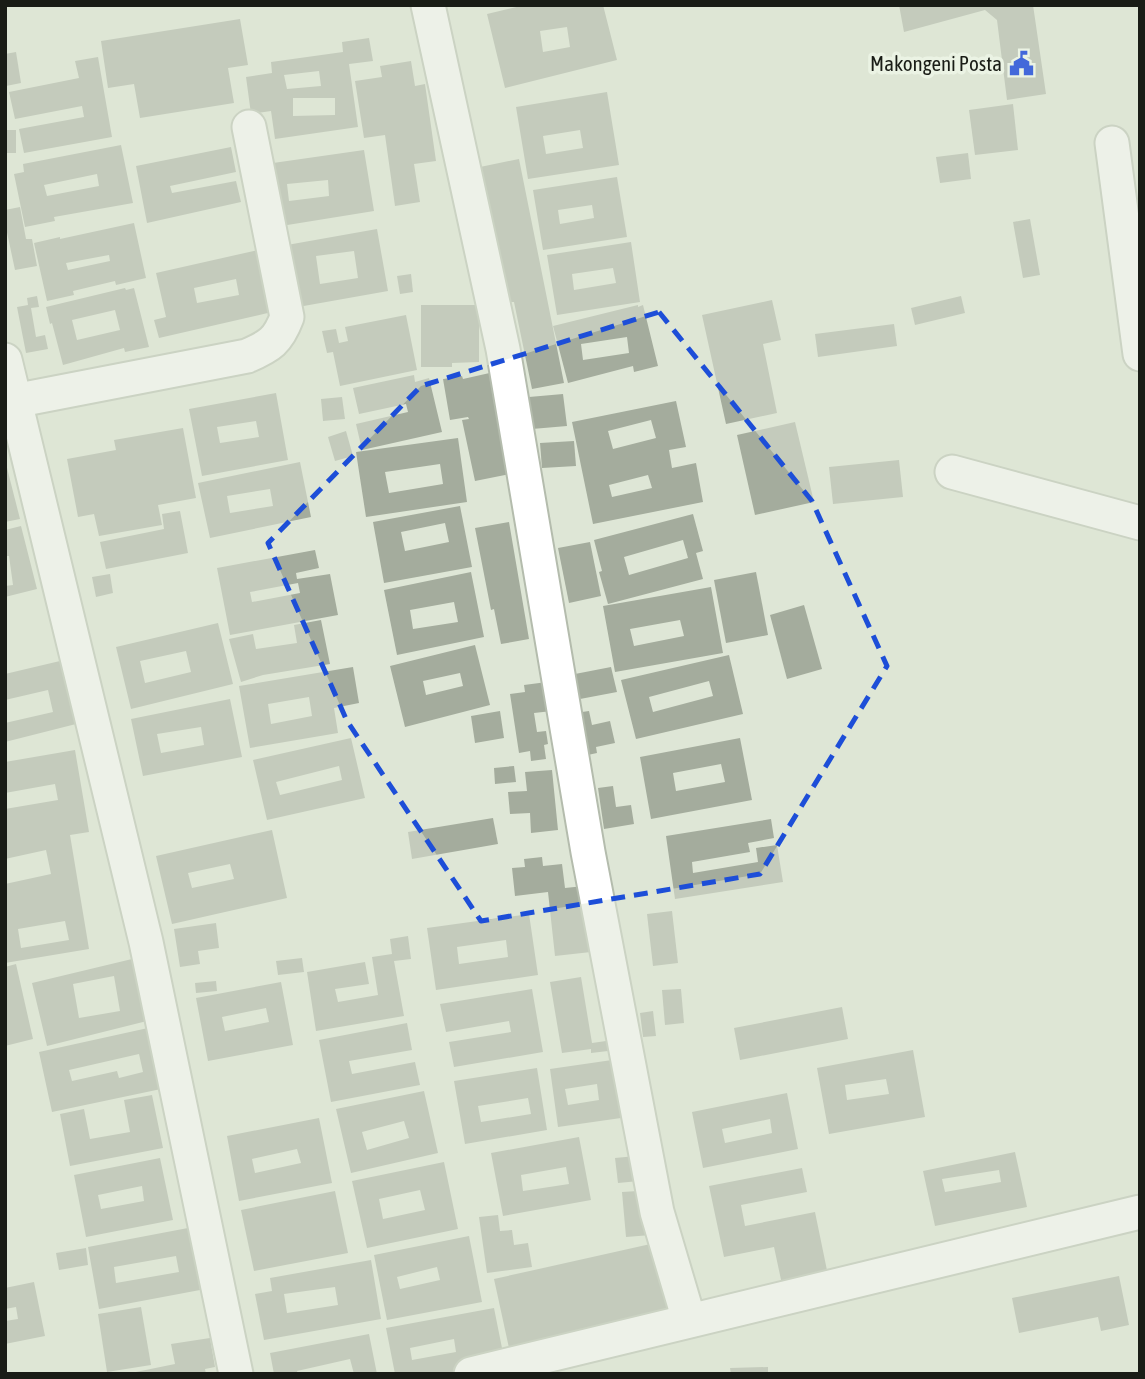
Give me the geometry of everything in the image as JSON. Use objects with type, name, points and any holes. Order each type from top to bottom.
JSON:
[{"type":"street","points":[[428,5],[503,349],[586,839],[657,1212],[689,1320]]},
{"type":"street","points":[[14,401],[247,356],[266,348],[281,335],[287,317],[249,127]]},
{"type":"street","points":[[1112,144],[1140,354]]},
{"type":"street","points":[[5,360],[146,942],[236,1374]]},
{"type":"street","points":[[952,472],[1140,523]]},
{"type":"street","points":[[471,1374],[1140,1212]]},
{"type":"highlighted area","points":[[659,312],[812,501],[887,666],[760,874],[481,921],[347,721],[268,543],[421,386]]},
{"type":"building","points":[[525,5],[603,5],[617,60],[505,88],[487,14]],"holes":[[[567,27],[570,47],[543,52],[540,31]]]},
{"type":"building","name":"Makongeni Posta","points":[[899,5],[1033,5],[1046,94],[1007,100],[997,20],[985,10],[904,32]]},
{"type":"building","points":[[240,19],[248,65],[228,68],[234,103],[140,118],[134,84],[108,88],[101,41]]},
{"type":"building","points":[[369,38],[373,61],[349,64],[358,127],[275,139],[271,111],[251,114],[246,77],[272,73],[271,62],[343,52],[342,42]],"holes":[[[319,71],[321,86],[287,89],[284,75]],[[293,98],[335,98],[335,115],[293,116]]]},
{"type":"building","points":[[16,52],[21,83],[6,86],[5,54]]},
{"type":"building","points":[[98,57],[112,137],[24,153],[19,129],[84,117],[82,106],[15,119],[9,92],[79,78],[75,61]]},
{"type":"building","points":[[411,61],[415,86],[425,84],[436,161],[414,164],[420,202],[395,206],[385,135],[364,138],[355,81],[382,77],[380,66]]},
{"type":"building","points":[[607,92],[619,165],[528,179],[516,107]],"holes":[[[580,130],[583,148],[546,154],[543,136]]]},
{"type":"building","points":[[1013,104],[1018,150],[975,155],[969,110]]},
{"type":"building","points":[[5,130],[16,130],[16,153],[5,153]]},
{"type":"building","points":[[121,145],[133,203],[54,217],[55,221],[25,227],[14,174],[24,172],[23,164]],"holes":[[[97,174],[99,186],[47,196],[44,185]]]},
{"type":"building","points":[[231,147],[236,172],[170,186],[172,193],[236,181],[241,202],[147,223],[136,166]]},
{"type":"building","points":[[364,150],[374,211],[275,227],[266,164]],"holes":[[[328,180],[329,196],[289,201],[287,184]]]},
{"type":"building","points":[[968,153],[971,179],[940,183],[936,157]]},
{"type":"building","points":[[519,159],[564,383],[532,389],[514,302],[509,302],[480,167]]},
{"type":"building","points":[[617,177],[627,237],[543,250],[533,190]],"holes":[[[592,205],[594,218],[560,224],[558,210]]]},
{"type":"building","points":[[20,207],[26,239],[32,239],[37,266],[15,270],[5,223],[5,210]]},
{"type":"building","points":[[1030,219],[1040,275],[1023,278],[1013,222]]},
{"type":"building","points":[[134,223],[146,278],[116,285],[115,281],[73,291],[74,295],[47,301],[34,243]],"holes":[[[109,255],[110,261],[68,270],[66,263]]]},
{"type":"building","points":[[377,229],[388,291],[298,307],[287,245]],"holes":[[[354,251],[358,278],[320,284],[316,256]]]},
{"type":"building","points":[[631,242],[640,302],[557,315],[547,255]],"holes":[[[613,268],[616,283],[574,290],[572,274]]]},
{"type":"building","points":[[258,250],[272,312],[159,338],[154,320],[166,317],[156,273]],"holes":[[[236,279],[239,295],[197,303],[194,288]]]},
{"type":"building","points":[[411,274],[413,292],[400,294],[397,276]]},
{"type":"building","points":[[134,288],[149,347],[125,352],[124,348],[63,365],[46,307]],"holes":[[[115,310],[120,330],[77,340],[72,320]]]},
{"type":"building","points":[[37,296],[39,307],[31,308],[36,337],[45,335],[48,349],[26,353],[17,307],[28,305],[27,298]]},
{"type":"building","points":[[961,296],[965,313],[915,325],[911,308]]},
{"type":"building","points":[[772,300],[781,340],[763,344],[777,413],[726,424],[702,315]]},
{"type":"building","points":[[421,305],[479,305],[479,362],[452,363],[452,367],[421,367]]},
{"type":"building","points":[[643,305],[658,366],[634,372],[633,366],[568,383],[553,326]],"holes":[[[627,337],[629,353],[583,360],[581,344]]]},
{"type":"building","points":[[406,315],[417,370],[340,386],[333,352],[327,353],[322,331],[336,329],[339,343],[348,341],[345,327]]},
{"type":"building","points":[[894,324],[897,346],[818,357],[815,334]]},
{"type":"building","points":[[494,372],[515,473],[475,481],[462,420],[469,419],[450,420],[443,379],[462,376],[463,379]]},
{"type":"building","points":[[414,375],[415,382],[429,378],[442,432],[362,450],[356,424],[408,412],[406,404],[359,414],[353,388]]},
{"type":"building","points":[[276,393],[288,460],[202,476],[189,409]],"holes":[[[256,421],[259,437],[220,443],[217,427]]]},
{"type":"building","points":[[563,394],[567,426],[532,429],[529,397]]},
{"type":"building","points":[[342,397],[345,419],[323,421],[321,399]]},
{"type":"building","points":[[676,401],[686,447],[669,450],[672,468],[696,463],[703,502],[593,524],[572,422]],"holes":[[[651,420],[656,438],[613,449],[608,431]],[[648,475],[652,488],[612,497],[609,485]]]},
{"type":"building","points":[[795,422],[814,502],[755,515],[737,435]]},
{"type":"building","points":[[183,428],[196,498],[158,505],[162,525],[99,536],[94,514],[78,517],[67,459],[116,450],[114,440]]},
{"type":"building","points":[[346,431],[353,456],[335,461],[328,437]]},
{"type":"building","points":[[458,438],[467,502],[366,517],[356,452]],"holes":[[[440,464],[443,484],[389,493],[385,472]]]},
{"type":"building","points":[[574,441],[576,466],[542,468],[540,443]]},
{"type":"building","points":[[5,460],[20,519],[5,522]]},
{"type":"building","points":[[899,460],[903,497],[833,504],[829,467]]},
{"type":"building","points":[[300,462],[311,517],[210,538],[198,483]],"holes":[[[270,489],[273,506],[230,513],[227,496]]]},
{"type":"building","points":[[460,506],[472,567],[384,583],[373,522]],"holes":[[[445,523],[449,542],[405,551],[401,532]]]},
{"type":"building","points":[[180,511],[188,553],[106,569],[100,542],[164,529],[162,514]]},
{"type":"building","points":[[693,514],[703,551],[696,553],[703,579],[608,604],[594,540]],"holes":[[[683,540],[688,558],[629,575],[624,557]]]},
{"type":"building","points":[[509,522],[529,639],[501,644],[494,609],[491,610],[475,528]]},
{"type":"building","points":[[21,526],[37,589],[5,597],[5,586],[13,585],[9,556],[5,556],[5,530]]},
{"type":"building","points":[[590,542],[601,596],[569,603],[558,548]]},
{"type":"building","points":[[315,550],[319,568],[296,573],[297,579],[330,574],[338,615],[230,635],[217,568]],"holes":[[[298,583],[300,593],[252,602],[250,592]]]},
{"type":"building","points":[[471,572],[484,637],[397,655],[384,590]],"holes":[[[454,602],[458,622],[413,629],[410,610]]]},
{"type":"building","points":[[756,572],[768,635],[726,643],[714,580]]},
{"type":"building","points":[[110,574],[113,593],[96,597],[92,577]]},
{"type":"building","points":[[711,587],[723,653],[615,672],[603,606]],"holes":[[[680,620],[684,636],[634,646],[630,629]]]},
{"type":"building","points":[[804,605],[822,669],[787,679],[770,615]]},
{"type":"building","points":[[321,620],[330,664],[263,675],[241,682],[229,639],[253,634],[256,649],[297,643],[294,625]]},
{"type":"building","points":[[218,623],[233,684],[131,709],[116,647]],"holes":[[[186,651],[191,672],[145,683],[140,661]]]},
{"type":"building","points":[[475,645],[490,705],[405,727],[390,666]],"holes":[[[460,673],[463,686],[426,695],[423,681]]]},
{"type":"building","points":[[729,655],[743,714],[636,739],[621,680]],"holes":[[[709,681],[713,696],[653,712],[649,697]]]},
{"type":"building","points":[[60,661],[76,724],[5,742],[5,723],[53,712],[48,690],[5,700],[5,674]]},
{"type":"building","points":[[353,667],[359,703],[334,708],[338,733],[250,748],[239,686]],"holes":[[[309,697],[312,716],[271,724],[268,704]]]},
{"type":"building","points":[[611,667],[617,692],[580,699],[575,674]]},
{"type":"building","points":[[547,682],[552,711],[534,713],[537,732],[546,731],[546,759],[531,761],[530,751],[519,753],[510,694],[525,692],[524,685]]},
{"type":"building","points":[[230,699],[242,757],[143,776],[131,719]],"holes":[[[201,727],[204,745],[161,753],[157,734]]]},
{"type":"building","points":[[500,711],[504,738],[475,743],[471,716]]},
{"type":"building","points":[[589,711],[592,725],[610,721],[615,743],[596,747],[597,753],[583,756],[575,713]]},
{"type":"building","points":[[351,738],[365,798],[267,820],[253,760]],"holes":[[[339,766],[342,780],[280,795],[276,782]]]},
{"type":"building","points":[[740,738],[752,800],[651,819],[640,757]],"holes":[[[721,764],[725,782],[676,791],[673,773]]]},
{"type":"building","points":[[75,750],[89,832],[70,835],[89,949],[5,963],[5,884],[51,874],[46,850],[5,859],[5,809],[58,800],[55,784],[5,793],[5,762]],"holes":[[[65,921],[69,940],[21,948],[18,929]]]},
{"type":"building","points":[[514,766],[516,782],[495,784],[494,768]]},
{"type":"building","points":[[552,770],[558,830],[531,833],[530,813],[510,814],[508,792],[527,791],[525,772]]},
{"type":"building","points":[[613,786],[616,807],[631,805],[634,824],[604,829],[598,788]]},
{"type":"building","points":[[493,818],[498,844],[412,859],[408,832]]},
{"type":"building","points":[[771,819],[774,838],[748,843],[750,852],[692,862],[693,873],[758,862],[756,848],[777,845],[783,882],[675,899],[666,836]]},
{"type":"building","points":[[272,830],[287,898],[172,924],[156,856]],"holes":[[[230,864],[234,879],[192,888],[188,873]]]},
{"type":"building","points":[[542,857],[543,866],[562,864],[565,888],[584,886],[591,952],[555,956],[548,892],[515,896],[512,868],[525,867],[524,859]]},
{"type":"building","points":[[672,911],[678,963],[653,966],[647,914]]},
{"type":"building","points":[[529,914],[538,975],[436,990],[427,928]],"holes":[[[506,940],[508,957],[459,964],[457,947]]]},
{"type":"building","points":[[216,923],[219,948],[198,951],[200,964],[180,967],[174,929]]},
{"type":"building","points":[[408,936],[411,959],[394,961],[404,1016],[316,1031],[307,972],[365,962],[369,984],[335,989],[338,1002],[378,995],[372,957],[392,954],[390,939]]},
{"type":"building","points":[[302,958],[304,972],[278,975],[276,961]]},
{"type":"building","points":[[132,959],[147,1021],[47,1046],[32,983]],"holes":[[[114,976],[120,1011],[79,1018],[73,984]]]},
{"type":"building","points":[[16,964],[33,1039],[5,1046],[5,967]]},
{"type":"building","points":[[581,977],[592,1043],[606,1041],[608,1051],[591,1053],[591,1049],[562,1053],[550,982]]},
{"type":"building","points":[[216,981],[217,991],[196,993],[195,983]]},
{"type":"building","points":[[281,982],[293,1045],[208,1061],[196,998]],"holes":[[[266,1008],[269,1022],[225,1031],[222,1017]]]},
{"type":"building","points":[[532,989],[543,1052],[454,1067],[449,1042],[511,1032],[509,1021],[446,1032],[440,1004]]},
{"type":"building","points":[[681,989],[684,1023],[665,1025],[662,990]]},
{"type":"building","points":[[842,1007],[848,1039],[740,1060],[734,1028]]},
{"type":"building","points":[[653,1011],[656,1036],[643,1037],[640,1013]]},
{"type":"building","points":[[407,1023],[412,1050],[349,1061],[352,1074],[415,1062],[420,1085],[331,1102],[319,1040]]},
{"type":"building","points":[[148,1028],[161,1089],[52,1112],[39,1052]],"holes":[[[139,1054],[143,1072],[119,1078],[117,1071],[72,1081],[69,1070]]]},
{"type":"building","points":[[913,1050],[925,1117],[829,1134],[817,1068]],"holes":[[[886,1079],[889,1094],[847,1100],[845,1085]]]},
{"type":"building","points":[[612,1060],[621,1118],[558,1127],[550,1069]],"holes":[[[597,1084],[599,1100],[568,1105],[565,1089]]]},
{"type":"building","points":[[537,1068],[547,1130],[465,1144],[454,1081]],"holes":[[[528,1098],[531,1114],[481,1122],[478,1106]]]},
{"type":"building","points":[[424,1091],[438,1153],[351,1173],[336,1109]],"holes":[[[404,1121],[409,1138],[367,1150],[362,1132]]]},
{"type":"building","points":[[787,1093],[798,1149],[703,1168],[692,1112]],"holes":[[[770,1119],[772,1133],[725,1143],[722,1129]]]},
{"type":"building","points":[[152,1095],[163,1148],[70,1166],[60,1114],[84,1109],[90,1139],[130,1132],[124,1100]]},
{"type":"building","points":[[319,1118],[332,1183],[239,1201],[227,1136]],"holes":[[[297,1149],[301,1163],[255,1173],[252,1159]]]},
{"type":"building","points":[[579,1137],[591,1200],[503,1216],[491,1153]],"holes":[[[566,1167],[569,1184],[523,1191],[521,1175]]]},
{"type":"building","points":[[1015,1152],[1027,1207],[935,1226],[923,1171]],"holes":[[[999,1170],[1001,1182],[945,1192],[942,1179]]]},
{"type":"building","points":[[636,1156],[639,1181],[618,1183],[615,1158]]},
{"type":"building","points":[[160,1158],[173,1220],[86,1237],[74,1175]],"holes":[[[142,1186],[144,1201],[101,1209],[98,1195]]]},
{"type":"building","points":[[444,1162],[458,1229],[367,1248],[352,1181]],"holes":[[[420,1190],[425,1210],[383,1219],[379,1199]]]},
{"type":"building","points":[[802,1168],[807,1192],[741,1205],[745,1226],[815,1212],[829,1280],[783,1289],[774,1247],[724,1257],[709,1186]]},
{"type":"building","points":[[335,1191],[348,1253],[254,1271],[241,1210]]},
{"type":"building","points":[[638,1191],[651,1235],[626,1237],[622,1192]]},
{"type":"building","points":[[498,1215],[500,1231],[512,1230],[514,1245],[528,1243],[532,1267],[487,1273],[479,1217]]},
{"type":"building","points":[[188,1228],[200,1290],[99,1309],[88,1247]],"holes":[[[176,1256],[179,1272],[116,1283],[114,1267]]]},
{"type":"building","points":[[469,1236],[482,1302],[387,1320],[374,1255]],"holes":[[[437,1267],[440,1280],[400,1289],[397,1277]]]},
{"type":"building","points":[[655,1243],[670,1312],[509,1348],[494,1279]]},
{"type":"building","points":[[86,1248],[88,1265],[59,1270],[56,1253]]},
{"type":"building","points":[[371,1260],[381,1319],[264,1340],[255,1294],[272,1291],[270,1278]],"holes":[[[335,1287],[338,1305],[287,1313],[284,1294]]]},
{"type":"building","points":[[1119,1276],[1129,1325],[1101,1331],[1098,1317],[1019,1333],[1012,1298]]},
{"type":"building","points":[[34,1282],[45,1336],[5,1344],[5,1321],[18,1319],[16,1307],[5,1309],[5,1288]]},
{"type":"building","points":[[141,1307],[151,1365],[107,1372],[98,1314]]},
{"type":"building","points":[[494,1308],[506,1368],[477,1374],[395,1374],[386,1328]],"holes":[[[454,1339],[456,1352],[412,1360],[410,1348]]]},
{"type":"building","points":[[369,1334],[377,1374],[354,1374],[350,1359],[297,1371],[298,1374],[274,1374],[270,1353]]},
{"type":"building","points":[[210,1338],[215,1367],[205,1369],[206,1374],[126,1374],[175,1364],[171,1344]]},
{"type":"building","points":[[768,1367],[768,1374],[731,1374],[730,1368]]},
{"type":"place","name":"Makongeni Posta","points":[[1022,63]]}]
